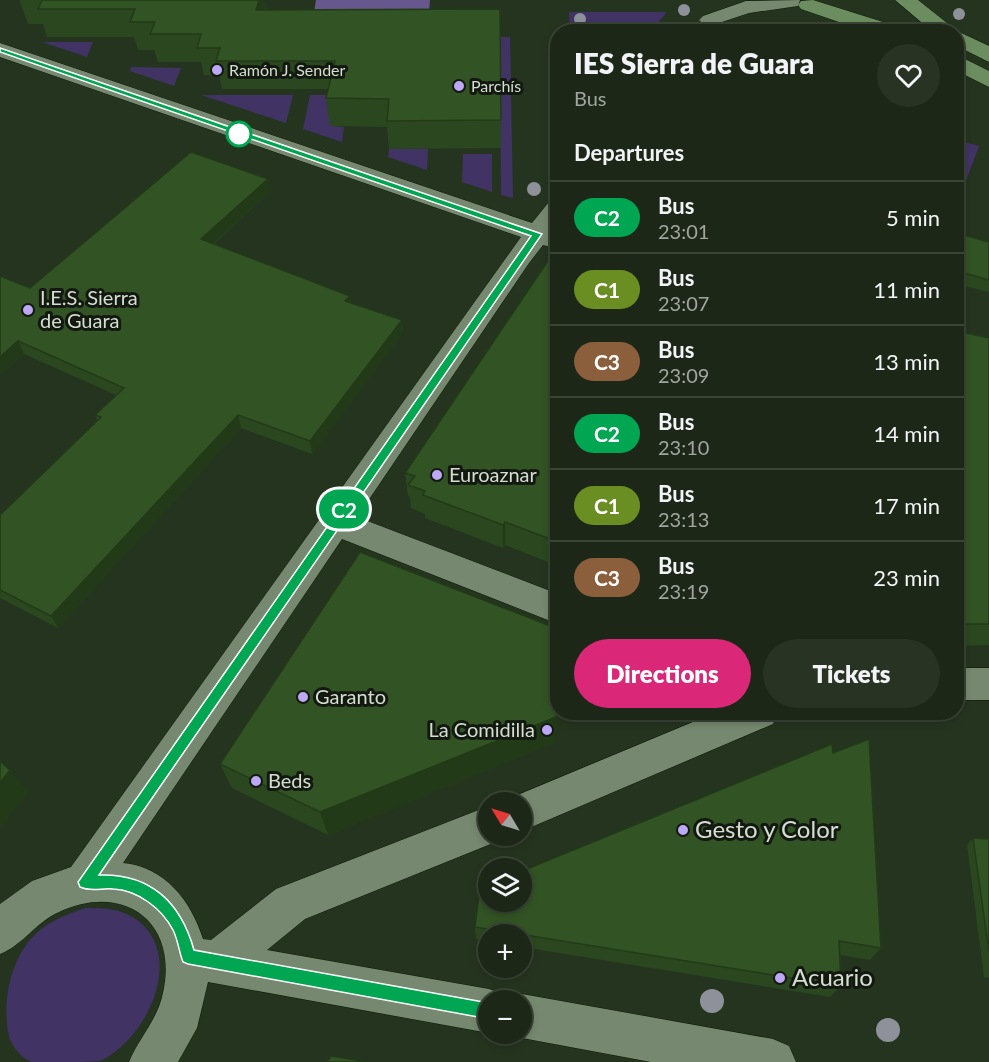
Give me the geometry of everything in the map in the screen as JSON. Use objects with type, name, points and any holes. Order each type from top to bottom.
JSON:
[{"type":"main road","points":[[795,2],[842,6],[866,0]]},
{"type":"main road","points":[[905,0],[936,24]]},
{"type":"main road","points":[[795,2],[865,24]]},
{"type":"main road","points":[[964,41],[989,55]]},
{"type":"main road","points":[[964,67],[989,80]]},
{"type":"street","points":[[707,24],[725,0]]},
{"type":"street","points":[[709,24],[746,6],[795,2]]},
{"type":"street","points":[[0,50],[548,238],[335,522],[85,882]]},
{"type":"street","points":[[335,522],[550,606]]},
{"type":"street","points":[[964,684],[989,684]]},
{"type":"street","points":[[532,807],[718,720]]},
{"type":"street","points":[[152,1062],[171,1035],[183,1009],[189,982],[203,959],[291,904],[478,829]]},
{"type":"street","points":[[0,933],[24,910],[54,892],[85,882],[116,881],[142,890],[165,905],[203,959],[478,1009]]},
{"type":"street","points":[[532,1018],[773,1062]]},
{"type":"shaded area","points":[[316,0],[430,0],[429,12],[314,12]]},
{"type":"shaded area","points":[[569,12],[667,12],[657,24],[570,24]]},
{"type":"shaded area","points":[[500,37],[510,37],[511,81],[500,81]]},
{"type":"shaded area","points":[[42,42],[93,42],[87,57]]},
{"type":"shaded area","points":[[131,67],[181,68],[174,86],[130,71]]},
{"type":"shaded area","points":[[500,93],[511,93],[513,198],[501,195]]},
{"type":"shaded area","points":[[201,95],[293,95],[286,123]]},
{"type":"shaded area","points":[[310,95],[349,95],[330,126],[344,127],[342,142],[303,129]]},
{"type":"shaded area","points":[[964,142],[979,146],[964,186]]},
{"type":"shaded area","points":[[389,149],[428,149],[427,170],[388,157]]},
{"type":"shaded area","points":[[463,154],[492,154],[492,192],[462,182]]},
{"type":"shaded area","points":[[85,908],[122,912],[134,918],[150,933],[158,952],[159,973],[155,995],[146,1016],[133,1035],[117,1050],[100,1061],[28,1061],[16,1050],[10,1040],[7,1025],[8,994],[16,963],[23,949],[44,927]]},
{"type":"building","points":[[42,0],[259,0],[256,10],[500,9],[501,120],[387,121],[389,99],[326,98],[335,61],[216,61],[220,48],[197,48],[201,34],[150,34],[155,22],[130,22],[135,9],[38,9]]},
{"type":"building","points":[[191,152],[268,179],[201,239],[350,296],[345,301],[402,320],[310,441],[238,415],[51,616],[0,590],[0,515],[101,417],[95,415],[124,388],[18,341],[0,357],[0,276],[30,288]]},
{"type":"building","points":[[964,235],[989,242],[989,280],[964,273]]},
{"type":"building","points":[[550,258],[550,539],[505,522],[503,525],[423,495],[425,491],[408,485],[415,476],[405,473]]},
{"type":"building","points":[[964,333],[989,338],[989,624],[964,624]]},
{"type":"building","points":[[360,552],[550,626],[550,719],[320,812],[220,764]]},
{"type":"building","points":[[869,739],[881,948],[839,941],[841,986],[532,936],[532,924],[478,924],[478,927],[475,927],[478,904],[478,912],[532,912],[532,867],[832,744],[833,753]]},
{"type":"building","points":[[0,761],[10,770],[0,783]]},
{"type":"building","points":[[973,838],[989,839],[989,952]]},
{"type":"building","points":[[331,1056],[368,1062],[327,1062]]},
{"type":"bus line","name":"C2","points":[[0,50],[537,234],[85,882],[116,881],[142,890],[165,905],[180,928],[188,957],[478,1009]]},
{"type":"place","name":"Ramón J. Sender","points":[[217,70]]},
{"type":"place","name":"Parchís","points":[[459,86]]},
{"type":"place","name":"I.E.S. Sierra de Guara","points":[[28,310]]},
{"type":"place","name":"Euroaznar","points":[[437,475]]},
{"type":"place","name":"Garanto","points":[[303,697]]},
{"type":"place","name":"La Comidilla","points":[[547,730]]},
{"type":"place","name":"Beds","points":[[256,781]]},
{"type":"place","name":"Gesto y Color","points":[[683,830]]},
{"type":"place","name":"Acuario","points":[[780,978]]}]
